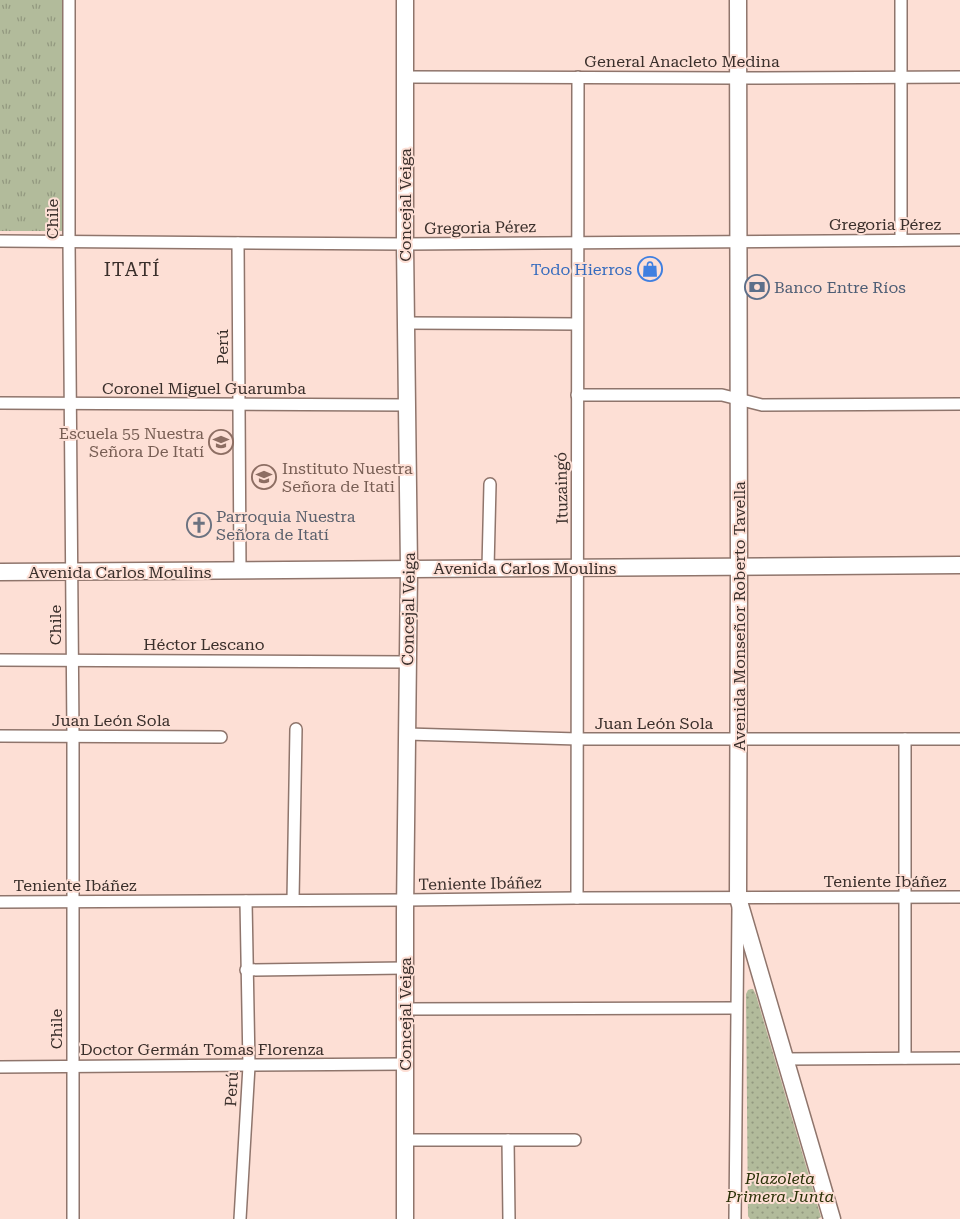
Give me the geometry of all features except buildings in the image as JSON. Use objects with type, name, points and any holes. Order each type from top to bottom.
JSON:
[{"type":"street","name":"Chile","points":[[69,0],[68,242],[73,736],[73,1219]]},
{"type":"street","name":"Concejal Veiga","points":[[405,0],[405,244],[409,569],[405,900],[405,1219]]},
{"type":"street","name":"Avenida Monseñor Roberto Tavella","points":[[738,0],[740,566],[738,898],[832,1219]]},
{"type":"street","points":[[901,0],[901,240]]},
{"type":"street","name":"General Anacleto Medina","points":[[405,77],[960,77]]},
{"type":"street","name":"Ituzaingó","points":[[576,898],[578,739],[578,77]]},
{"type":"street","name":"Gregoria Pérez","points":[[0,241],[405,244],[960,240]]},
{"type":"street","name":"Perú","points":[[238,243],[240,571]]},
{"type":"street","points":[[406,323],[577,324]]},
{"type":"street","points":[[577,395],[722,395],[762,405],[960,404]]},
{"type":"street","name":"Coronel Miguel Guarumba","points":[[0,403],[408,406]]},
{"type":"street","points":[[488,568],[490,484]]},
{"type":"street","name":"Avenida Carlos Moulins","points":[[0,572],[960,566]]},
{"type":"street","name":"Héctor Lescano","points":[[0,660],[407,662]]},
{"type":"street","points":[[292,900],[296,729]]},
{"type":"street","name":"Juan León Sola","points":[[407,734],[578,739],[960,739]]},
{"type":"street","name":"Juan León Sola","points":[[0,736],[221,737]]},
{"type":"street","points":[[905,740],[905,1058]]},
{"type":"street","name":"Teniente Ibáñez","points":[[0,902],[72,900],[246,901],[960,897]]},
{"type":"street","points":[[735,1219],[738,898]]},
{"type":"street","name":"Perú","points":[[240,1219],[249,1066],[246,901]]},
{"type":"street","points":[[246,970],[405,968]]},
{"type":"street","points":[[406,1009],[736,1008]]},
{"type":"street","points":[[785,1059],[960,1058]]},
{"type":"street","name":"Doctor Germán Tomas Florenza","points":[[0,1067],[405,1064]]},
{"type":"street","points":[[405,1140],[576,1140]]},
{"type":"street","points":[[508,1140],[509,1219]]},
{"type":"green space","points":[[0,0],[71,0],[70,231],[0,231]]},
{"type":"green space","name":"Plazoleta Primera Junta","points":[[753,989],[756,995],[821,1217],[818,1219],[750,1219],[748,1216],[746,994]]},
{"type":"place","name":"Todo Hierros","points":[[650,269]]},
{"type":"place","name":"Banco Entre Ríos","points":[[757,287]]},
{"type":"place","name":"Escuela 55 Nuestra Señora De Itatí","points":[[221,442]]},
{"type":"place","name":"Instituto Nuestra Señora de Itati","points":[[264,477]]},
{"type":"place","name":"Parroquia Nuestra Señora de Itatí","points":[[199,525]]},
{"type":"district","name":"ITATÍ","points":[[132,269]]}]
